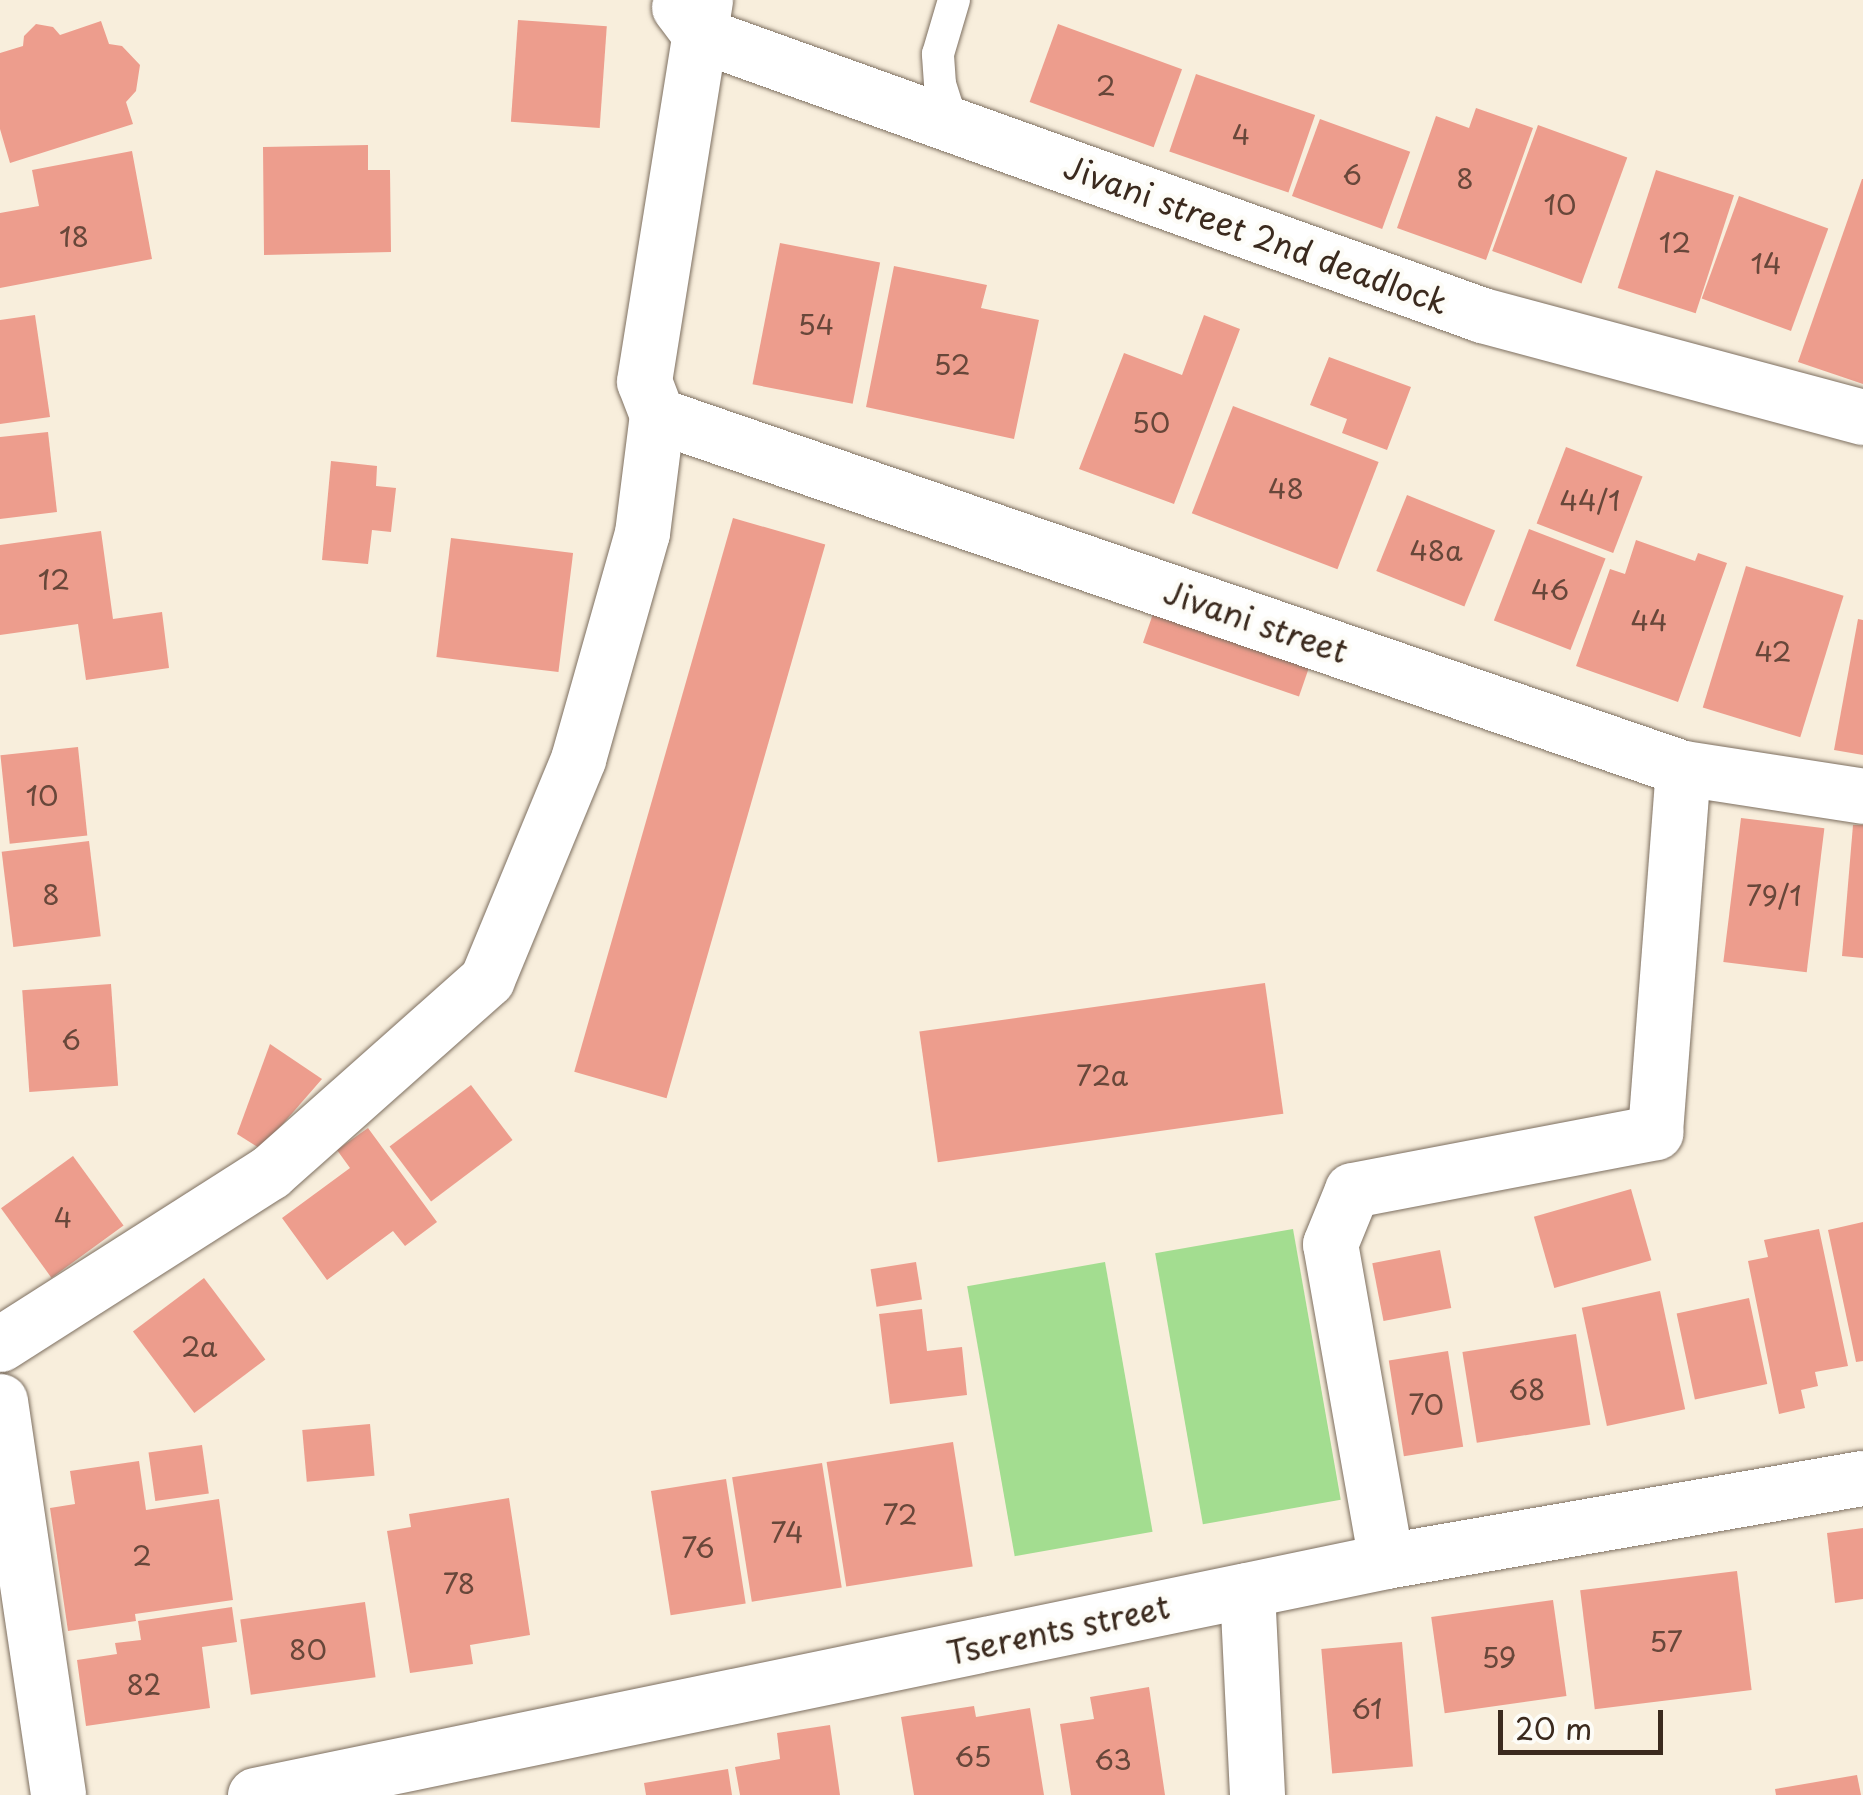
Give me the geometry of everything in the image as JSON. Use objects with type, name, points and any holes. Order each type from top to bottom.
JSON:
[{"type":"street","name":"Jivani street 2nd deadlock","points":[[693,11],[953,126],[1482,315],[1863,417]]},
{"type":"street","points":[[0,1344],[270,1172],[487,979],[578,759],[642,533],[657,415],[644,381],[693,11]]},
{"type":"street","name":"Jivani street","points":[[657,415],[1684,768],[1863,796]]},
{"type":"street","points":[[1386,1561],[1330,1244],[1352,1190],[1655,1132],[1684,768]]},
{"type":"street","points":[[0,1402],[58,1795]]},
{"type":"street","name":"Tserents street","points":[[255,1795],[1386,1561],[1863,1478]]},
{"type":"street","points":[[1247,1590],[1257,1795]]},
{"type":"lane","points":[[953,126],[940,84],[938,54],[954,0]]},
{"type":"green space","points":[[1293,1229],[1341,1500],[1203,1524],[1155,1253]]},
{"type":"green space","points":[[1105,1262],[1153,1532],[1015,1556],[967,1286]]},
{"type":"building","points":[[518,20],[607,26],[600,128],[511,122]]},
{"type":"building","points":[[101,21],[109,44],[122,46],[140,65],[136,91],[126,102],[133,124],[10,163],[0,129],[0,53],[23,46],[24,36],[36,24],[53,27],[60,35]]},
{"type":"building","points":[[1058,24],[1182,69],[1154,147],[1030,102]]},
{"type":"building","points":[[1196,74],[1315,115],[1288,193],[1169,152]]},
{"type":"building","points":[[1476,108],[1533,128],[1486,260],[1397,228],[1436,116],[1469,128]]},
{"type":"building","points":[[1320,119],[1410,152],[1382,229],[1292,196]]},
{"type":"building","points":[[1538,125],[1627,157],[1581,283],[1492,251]]},
{"type":"building","points":[[368,145],[368,170],[390,170],[391,252],[264,255],[263,147]]},
{"type":"building","points":[[132,151],[152,259],[0,288],[0,213],[39,206],[32,170]]},
{"type":"building","points":[[1656,170],[1734,195],[1696,313],[1618,288]]},
{"type":"building","points":[[1863,179],[1863,384],[1798,362]]},
{"type":"building","points":[[1739,196],[1828,228],[1791,331],[1702,298]]},
{"type":"building","points":[[780,243],[880,262],[853,404],[753,384]]},
{"type":"building","points":[[894,266],[987,285],[981,308],[1039,320],[1014,439],[866,407]]},
{"type":"building","points":[[35,315],[50,417],[0,424],[0,320]]},
{"type":"building","points":[[1204,315],[1240,329],[1174,504],[1079,469],[1124,353],[1182,375]]},
{"type":"building","points":[[1329,357],[1411,387],[1387,450],[1342,433],[1347,419],[1310,405]]},
{"type":"building","points":[[1233,406],[1379,462],[1337,569],[1192,513]]},
{"type":"building","points":[[48,432],[57,512],[0,519],[0,437]]},
{"type":"building","points":[[1566,447],[1643,476],[1613,553],[1537,524]]},
{"type":"building","points":[[331,461],[377,466],[376,486],[396,488],[391,532],[372,530],[368,564],[322,560]]},
{"type":"building","points":[[1407,495],[1495,531],[1464,607],[1376,571]]},
{"type":"building","points":[[733,518],[825,544],[667,1098],[574,1072]]},
{"type":"building","points":[[1529,529],[1606,558],[1570,650],[1494,620]]},
{"type":"building","points":[[101,531],[113,619],[162,612],[169,668],[86,680],[78,624],[0,635],[0,545]]},
{"type":"building","points":[[451,538],[573,553],[558,672],[436,657]]},
{"type":"building","points":[[1636,540],[1695,561],[1698,553],[1727,563],[1678,702],[1576,666],[1610,569],[1625,574]]},
{"type":"building","points":[[1746,566],[1844,596],[1800,737],[1703,708]]},
{"type":"building","points":[[1156,605],[1312,659],[1299,697],[1143,643]]},
{"type":"building","points":[[1858,619],[1863,620],[1863,755],[1834,750]]},
{"type":"building","points":[[78,747],[87,836],[10,844],[0,755]]},
{"type":"building","points":[[1741,818],[1824,828],[1807,972],[1723,962]]},
{"type":"building","points":[[1853,825],[1863,825],[1863,958],[1842,956]]},
{"type":"building","points":[[89,841],[101,936],[13,947],[2,852]]},
{"type":"building","points":[[1265,983],[1283,1114],[938,1162],[919,1032]]},
{"type":"building","points":[[111,984],[118,1086],[29,1092],[22,990]]},
{"type":"building","points":[[270,1044],[322,1079],[261,1149],[237,1134]]},
{"type":"building","points":[[471,1085],[513,1140],[431,1201],[390,1146]]},
{"type":"building","points":[[368,1128],[437,1222],[405,1246],[393,1231],[327,1280],[282,1218],[350,1168],[337,1150]]},
{"type":"building","points":[[73,1156],[124,1226],[52,1278],[1,1208]]},
{"type":"building","points":[[1631,1189],[1651,1260],[1554,1288],[1534,1217]]},
{"type":"building","points":[[1863,1222],[1863,1361],[1856,1362],[1828,1230]]},
{"type":"building","points":[[1819,1229],[1848,1366],[1815,1372],[1818,1386],[1801,1390],[1805,1408],[1779,1414],[1748,1261],[1768,1257],[1764,1240]]},
{"type":"building","points":[[1440,1250],[1451,1308],[1384,1321],[1372,1263]]},
{"type":"building","points":[[916,1262],[922,1300],[877,1307],[871,1269]]},
{"type":"building","points":[[204,1278],[265,1359],[194,1413],[133,1332]]},
{"type":"building","points":[[1660,1291],[1685,1409],[1607,1426],[1582,1308]]},
{"type":"building","points":[[1749,1298],[1767,1384],[1695,1399],[1677,1313]]},
{"type":"building","points":[[922,1309],[927,1351],[962,1347],[967,1395],[890,1404],[879,1314]]},
{"type":"building","points":[[1576,1334],[1590,1425],[1477,1443],[1462,1352]]},
{"type":"building","points":[[1448,1351],[1463,1447],[1404,1456],[1389,1360]]},
{"type":"building","points":[[370,1424],[375,1476],[307,1482],[302,1430]]},
{"type":"building","points":[[953,1442],[973,1566],[846,1586],[827,1462]]},
{"type":"building","points":[[202,1445],[209,1494],[155,1501],[149,1453]]},
{"type":"building","points":[[139,1461],[146,1510],[219,1499],[233,1600],[135,1614],[136,1621],[68,1631],[50,1508],[75,1504],[70,1471]]},
{"type":"building","points":[[822,1463],[842,1587],[752,1602],[732,1477]]},
{"type":"building","points":[[726,1479],[746,1603],[671,1615],[651,1491]]},
{"type":"building","points":[[509,1498],[530,1635],[470,1645],[473,1664],[410,1673],[387,1531],[411,1527],[409,1514]]},
{"type":"building","points":[[1863,1528],[1863,1599],[1835,1603],[1827,1533]]},
{"type":"building","points":[[1737,1571],[1752,1690],[1595,1709],[1580,1590]]},
{"type":"building","points":[[1553,1600],[1566,1696],[1445,1713],[1431,1617]]},
{"type":"building","points":[[365,1602],[376,1677],[251,1695],[240,1620]]},
{"type":"building","points":[[232,1607],[237,1642],[202,1647],[210,1708],[86,1726],[77,1660],[117,1654],[115,1643],[141,1640],[138,1621]]},
{"type":"building","points":[[1402,1642],[1413,1767],[1332,1774],[1321,1649]]},
{"type":"building","points":[[1149,1687],[1165,1795],[1071,1795],[1060,1724],[1094,1719],[1090,1697]]},
{"type":"building","points":[[974,1706],[976,1717],[1030,1708],[1044,1795],[914,1795],[901,1717]]},
{"type":"building","points":[[830,1725],[840,1795],[740,1795],[735,1767],[780,1759],[777,1733]]},
{"type":"building","points":[[728,1769],[732,1795],[646,1795],[644,1783]]},
{"type":"building","points":[[1857,1775],[1861,1795],[1776,1795],[1775,1789]]}]
